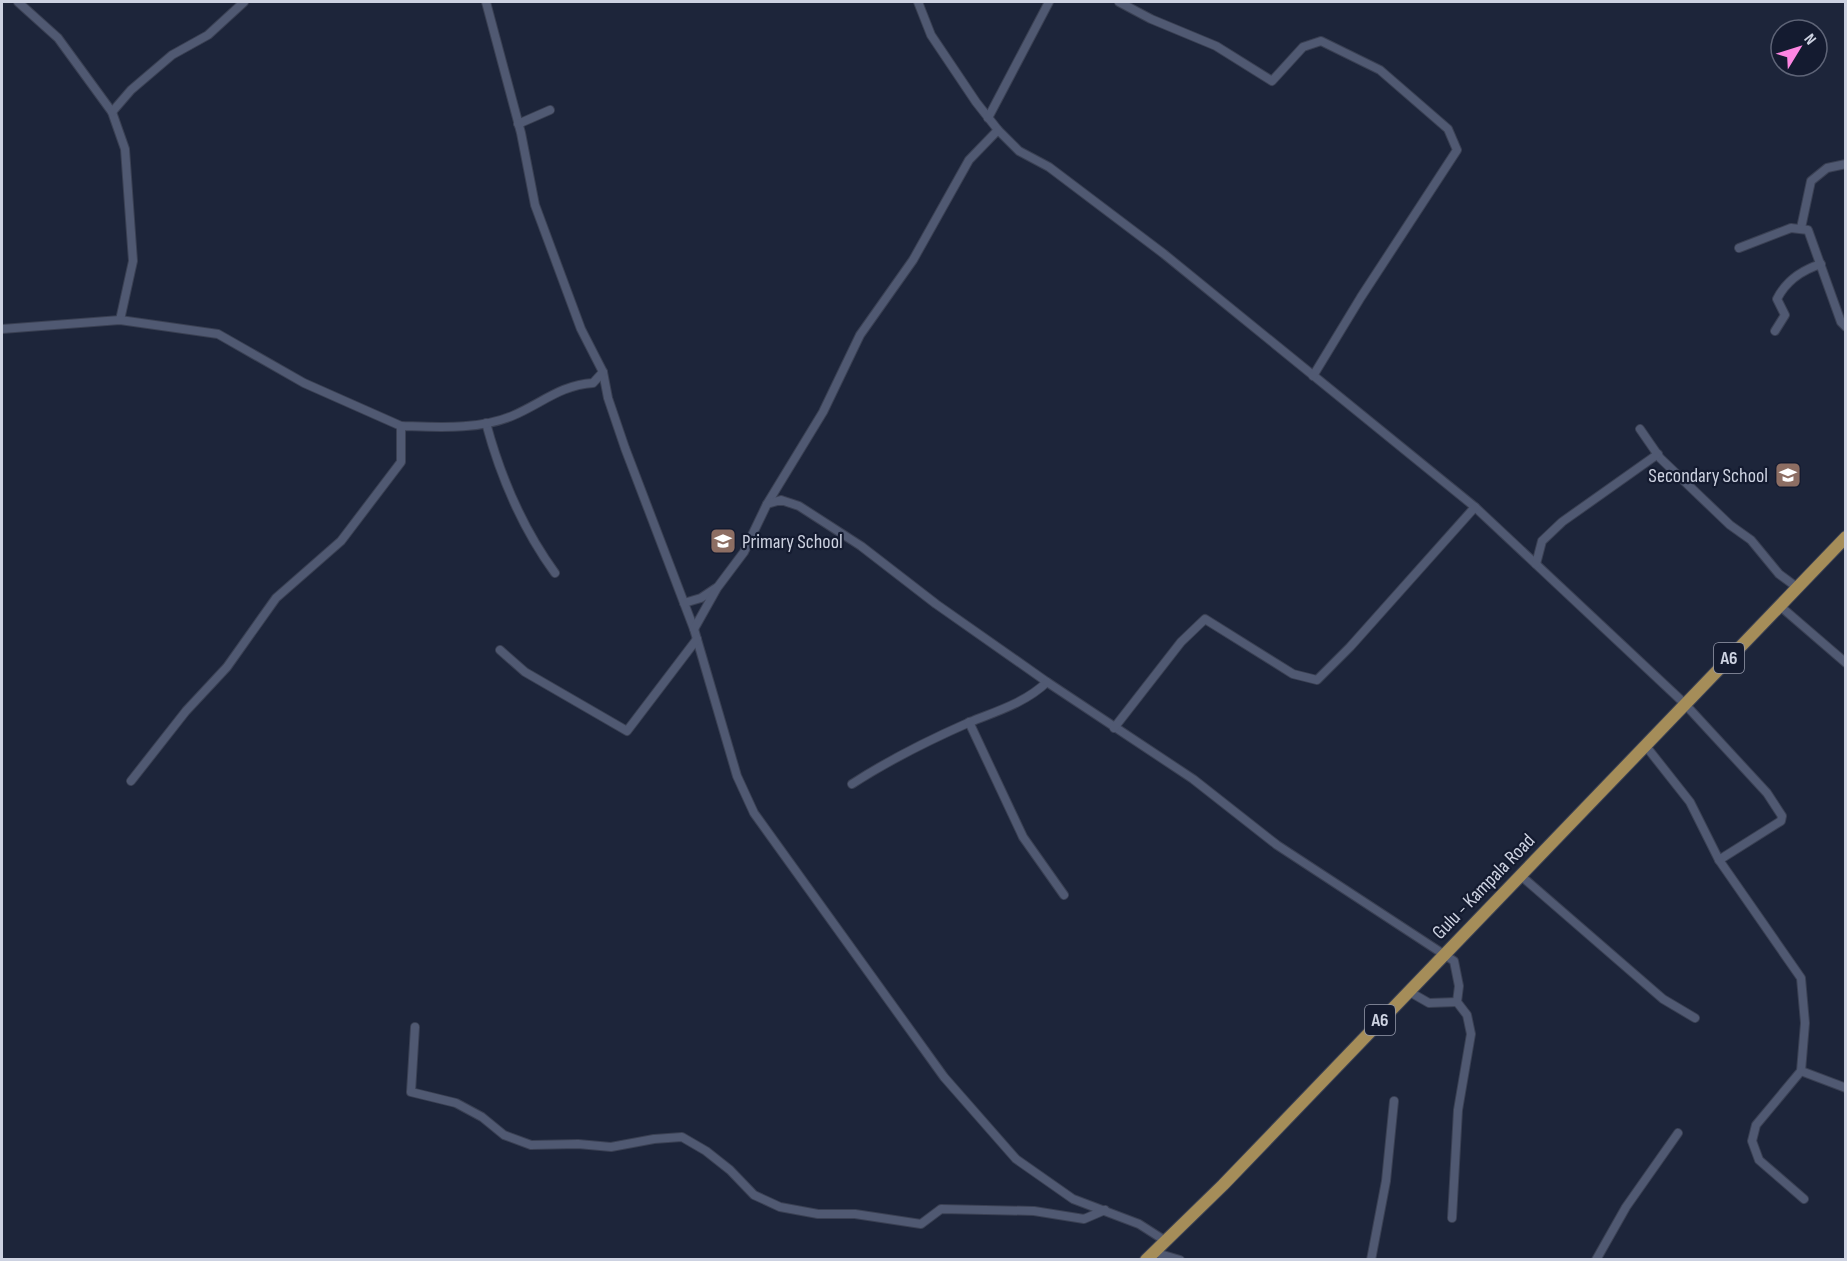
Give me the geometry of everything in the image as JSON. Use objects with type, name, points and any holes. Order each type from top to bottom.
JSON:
[{"type":"main road","name":"Gulu - Kampala Road","points":[[1149,1256],[1223,1185],[1845,537]]},
{"type":"street","points":[[18,2],[58,38],[112,112],[124,149],[133,261],[120,320]]},
{"type":"street","points":[[112,112],[130,90],[172,55],[208,35],[244,2]]},
{"type":"street","points":[[486,2],[518,124],[535,205],[581,329],[603,372],[608,398],[694,629],[737,776],[754,813],[944,1077],[1016,1159],[1072,1199],[1139,1224],[1164,1240]]},
{"type":"street","points":[[918,2],[932,35],[988,118],[1019,151],[1049,168],[1164,254],[1475,507],[1684,703],[1767,793],[1782,816],[1781,821],[1719,860]]},
{"type":"street","points":[[988,118],[1049,2]]},
{"type":"street","points":[[1119,2],[1151,19],[1216,46],[1272,81],[1303,47],[1321,40],[1380,70],[1448,129],[1457,150],[1361,297],[1313,376]]},
{"type":"street","points":[[518,124],[550,110]]},
{"type":"street","points":[[694,629],[717,588],[744,552],[767,504],[823,412],[860,335],[913,260],[969,160],[998,130]]},
{"type":"street","points":[[1802,228],[1811,182],[1827,168],[1845,164]]},
{"type":"street","points":[[1739,248],[1776,232],[1802,228],[1808,230],[1845,327]]},
{"type":"street","points":[[1775,331],[1785,315],[1777,298],[1782,288],[1787,282],[1809,268],[1821,264]]},
{"type":"street","points":[[2,329],[120,320],[218,334],[304,382],[401,426],[446,427],[486,423],[513,415],[572,384],[593,383],[603,372]]},
{"type":"street","points":[[593,383],[608,398]]},
{"type":"street","points":[[486,423],[497,466],[530,532],[555,573]]},
{"type":"street","points":[[130,781],[186,711],[227,667],[276,598],[340,541],[368,506],[401,462],[401,426]]},
{"type":"street","points":[[1640,429],[1658,454],[1730,525],[1751,540],[1779,574],[1798,588]]},
{"type":"street","points":[[1536,564],[1542,541],[1562,522],[1658,454]]},
{"type":"street","points":[[767,504],[781,500],[808,512],[861,546],[936,604],[1047,682],[1193,779],[1277,845],[1454,961],[1459,986],[1457,1002],[1467,1015],[1471,1034],[1458,1110],[1452,1218]]},
{"type":"street","points":[[1114,728],[1167,660],[1205,619],[1293,674],[1317,680],[1350,647],[1475,507]]},
{"type":"street","points":[[684,603],[702,598],[717,588]]},
{"type":"street","points":[[1780,606],[1845,663]]},
{"type":"street","points":[[500,651],[525,672],[627,731],[697,639]]},
{"type":"street","points":[[852,784],[886,762],[969,722],[1007,708],[1037,691],[1047,682]]},
{"type":"street","points":[[969,722],[1023,837],[1064,895]]},
{"type":"street","points":[[1645,745],[1690,802],[1719,860],[1801,978],[1805,1023],[1801,1071],[1756,1125],[1752,1141],[1759,1160],[1804,1199]]},
{"type":"street","points":[[1520,875],[1663,999],[1695,1018]]},
{"type":"street","points":[[1408,991],[1429,1003],[1457,1002]]},
{"type":"street","points":[[415,1027],[411,1092],[456,1103],[482,1117],[504,1135],[531,1145],[579,1144],[611,1147],[654,1139],[682,1137],[706,1151],[730,1170],[754,1195],[780,1207],[818,1214],[855,1214],[921,1224],[941,1209],[1034,1211],[1084,1219],[1105,1210]]},
{"type":"street","points":[[1801,1071],[1845,1088]]},
{"type":"street","points":[[1371,1260],[1386,1181],[1394,1101]]},
{"type":"street","points":[[1596,1260],[1626,1207],[1678,1133]]},
{"type":"street","points":[[1149,1256],[1180,1260]]},
{"type":"place","name":"Secondary School","points":[[1788,475]]},
{"type":"place","name":"Primary School","points":[[723,541]]}]
